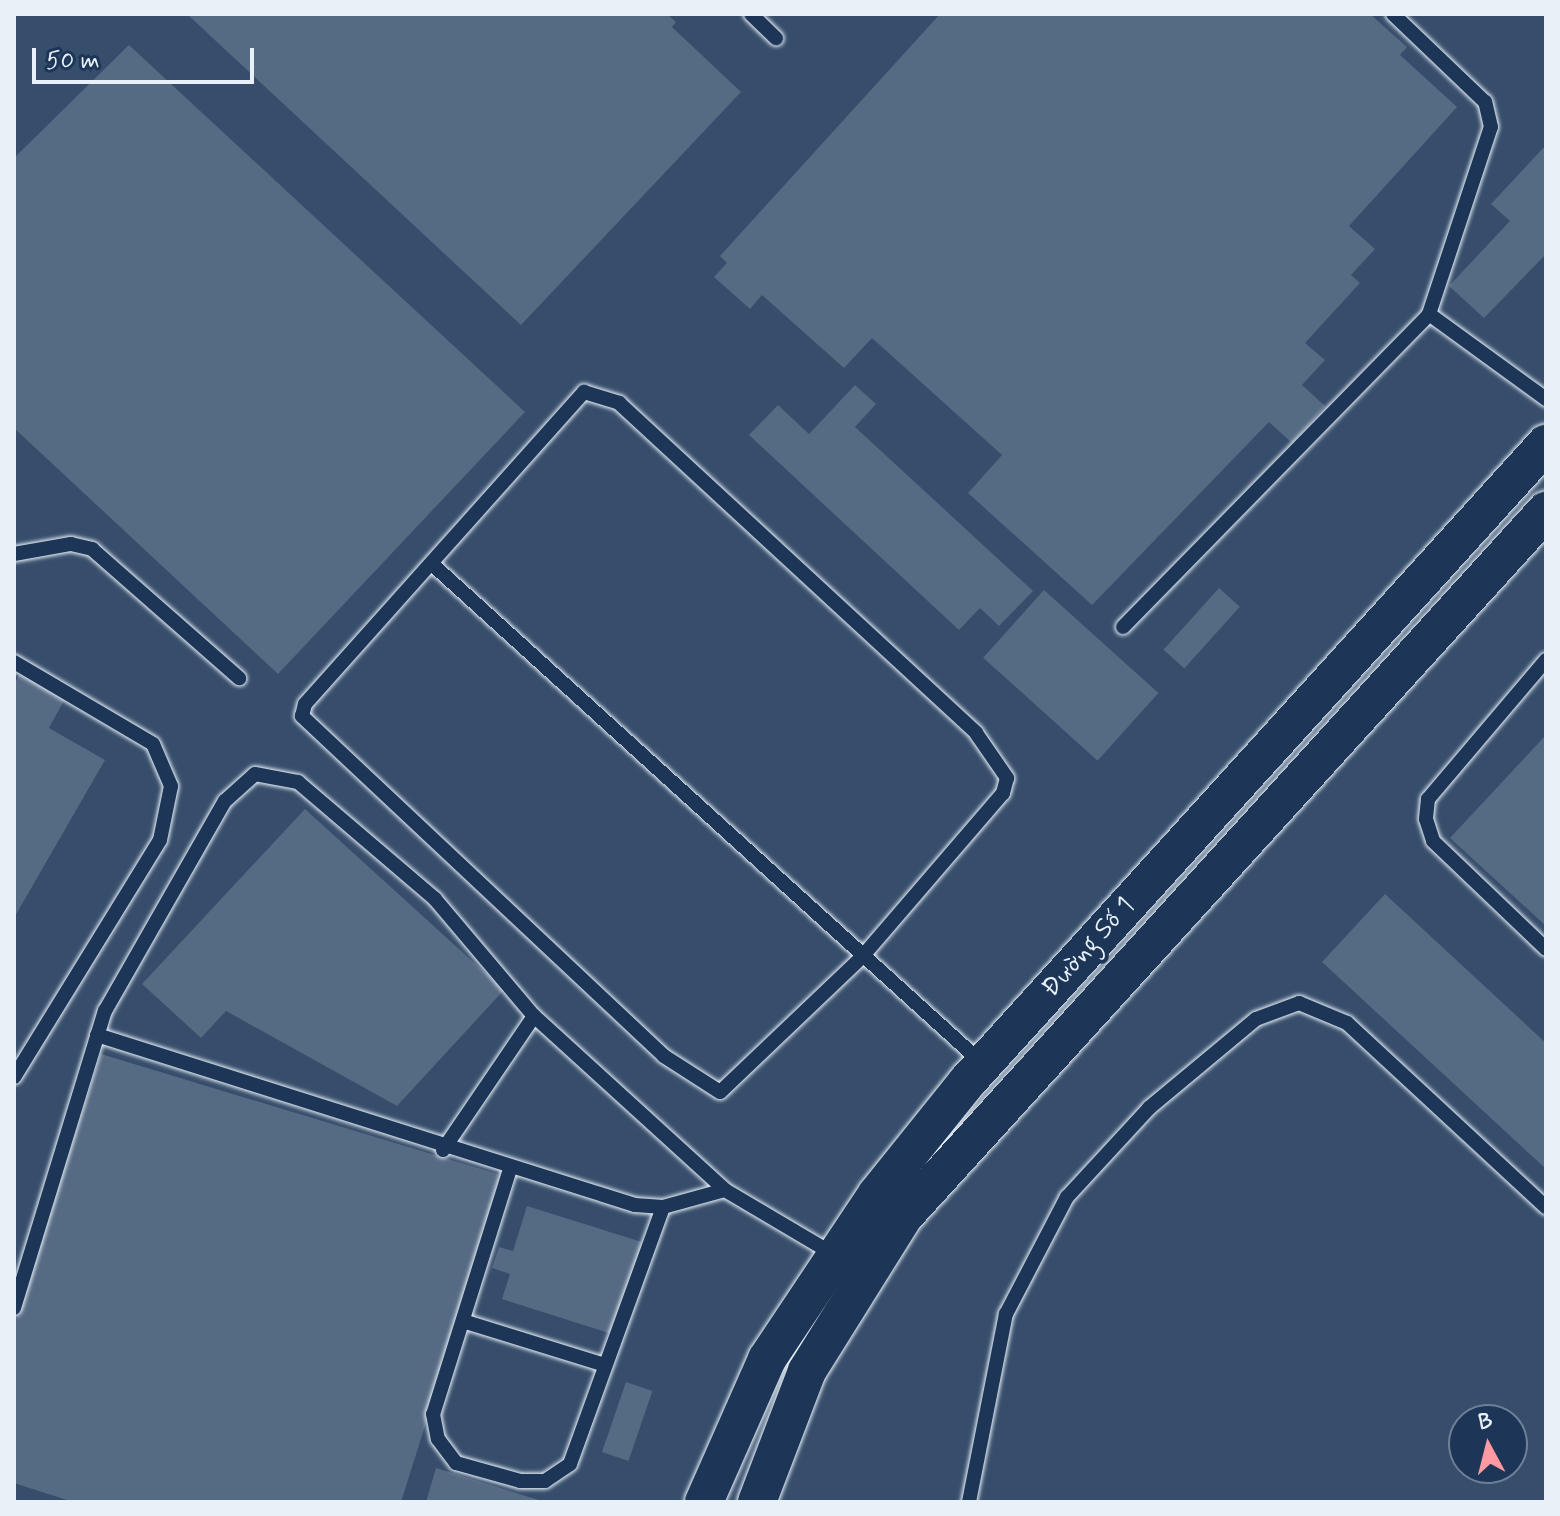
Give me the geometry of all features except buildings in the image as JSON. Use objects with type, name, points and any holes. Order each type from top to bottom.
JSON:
[{"type":"street","name":"Đường Số 1","points":[[704,1502],[767,1359],[835,1255],[983,1065],[1546,444]]},
{"type":"street","name":"Đường Số 1","points":[[757,1502],[807,1371],[904,1216],[1546,511]]},
{"type":"lane","points":[[751,14],[776,38]]},
{"type":"lane","points":[[1123,627],[1429,314],[1491,127],[1485,102],[1393,14]]},
{"type":"lane","points":[[1429,314],[1546,399]]},
{"type":"lane","points":[[584,392],[619,403],[1004,765],[1003,793],[863,956],[734,1086],[704,1087],[664,1056],[307,728],[305,704],[432,564],[562,410],[584,392]]},
{"type":"lane","points":[[14,554],[71,544],[92,549],[239,678]]},
{"type":"lane","points":[[432,564],[983,1065]]},
{"type":"lane","points":[[1546,660],[1428,799],[1426,819],[1433,841],[1546,949]]},
{"type":"lane","points":[[14,662],[153,744],[171,786],[160,840],[14,1077]]},
{"type":"lane","points":[[14,1308],[97,1035],[225,801],[255,774],[298,782],[435,899],[534,1016],[725,1190],[835,1255]]},
{"type":"lane","points":[[969,1502],[1006,1314],[1067,1197],[1149,1108],[1256,1019],[1299,1003],[1347,1023],[1546,1207]]},
{"type":"lane","points":[[443,1150],[534,1016]]},
{"type":"lane","points":[[97,1035],[443,1150],[663,1207],[725,1190]]},
{"type":"lane","points":[[510,1169],[466,1322],[433,1414],[438,1439],[456,1463],[520,1481],[559,1474],[570,1464],[663,1207]]},
{"type":"lane","points":[[466,1322],[605,1365]]},
{"type":"shaded area","points":[[14,14],[1546,14],[1546,1502],[14,1502]]}]
